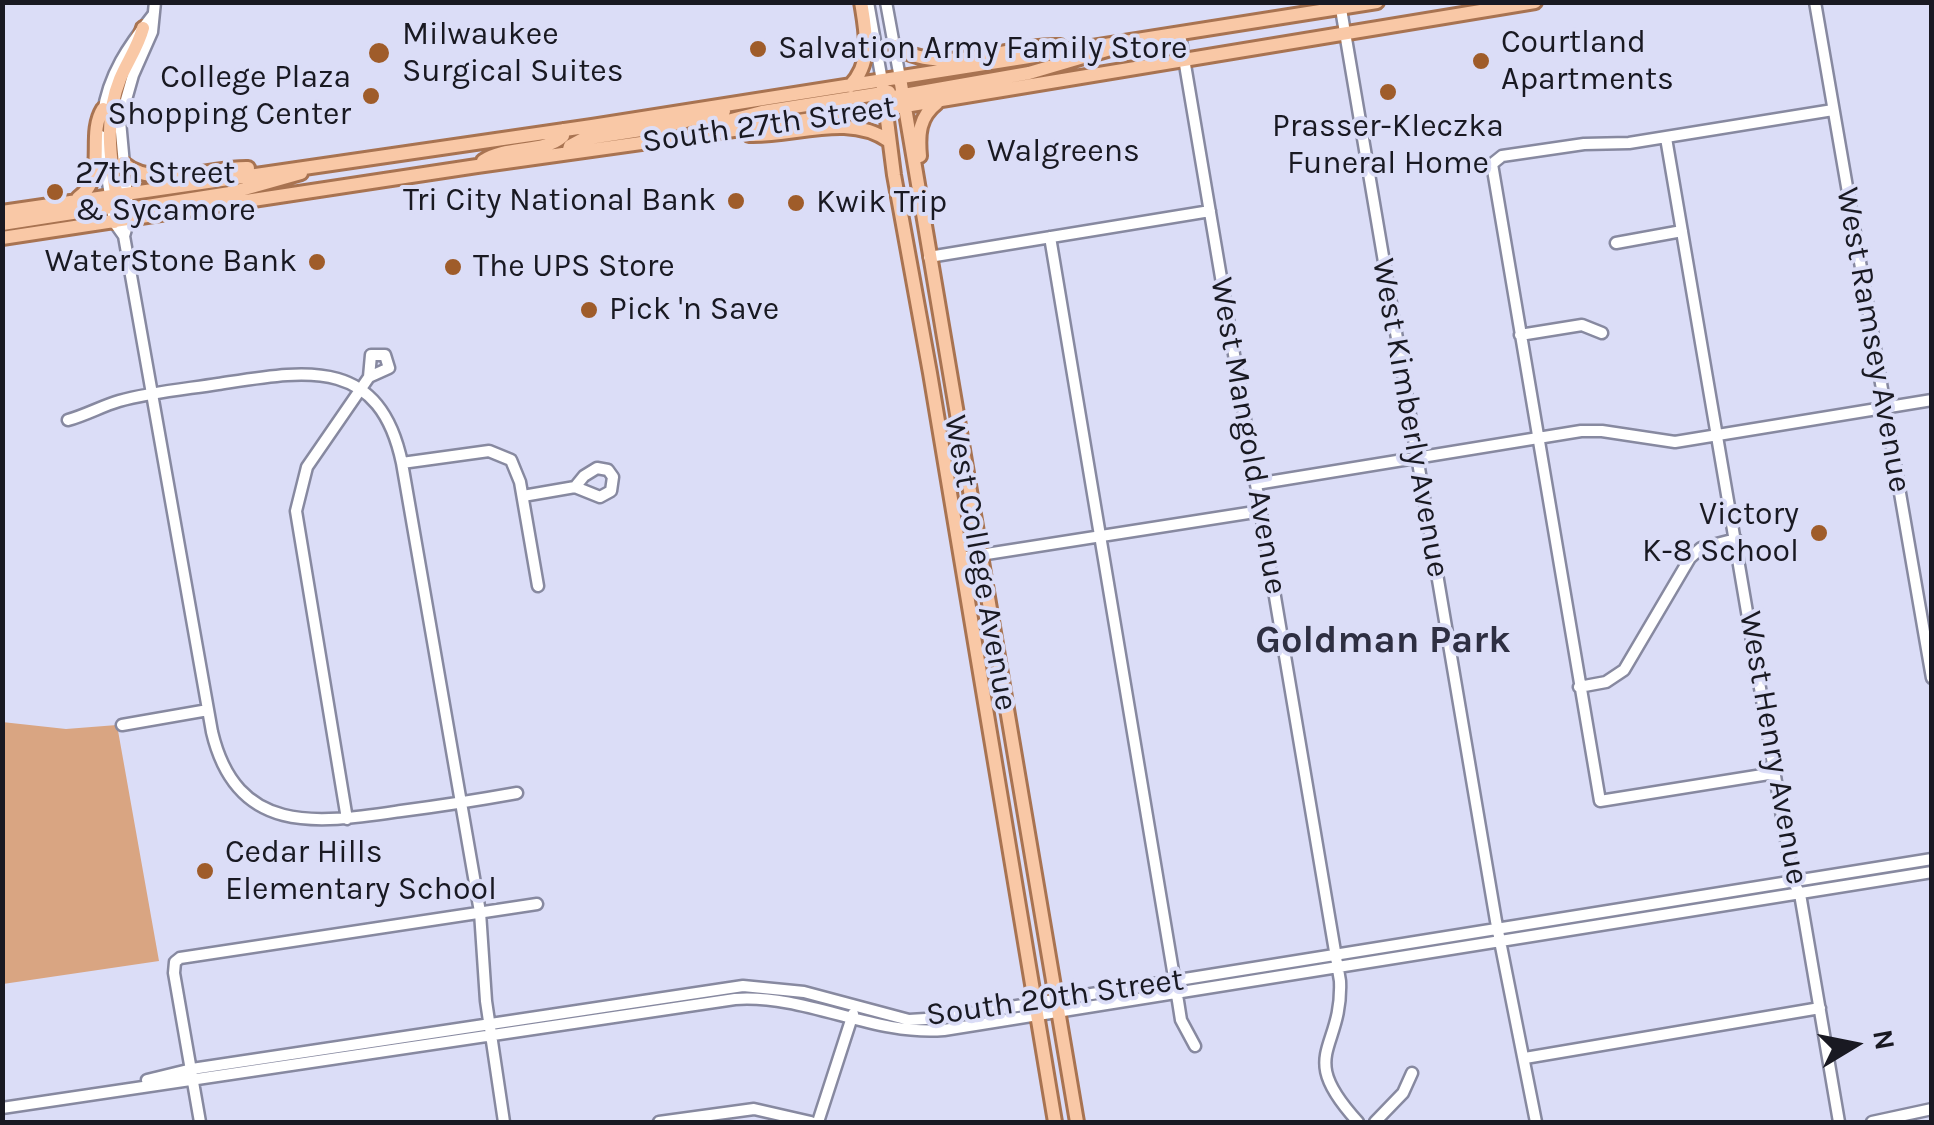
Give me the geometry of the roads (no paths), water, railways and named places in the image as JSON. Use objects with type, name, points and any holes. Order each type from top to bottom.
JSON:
[{"type":"main road","points":[[850,86],[862,71],[865,59],[865,2]]},
{"type":"main road","name":"South 27th Street","points":[[2,238],[119,206],[281,170],[850,86],[883,87],[900,78],[1377,2]]},
{"type":"main road","name":"South 27th Street","points":[[2,212],[74,201],[119,206],[477,166],[721,133],[885,109],[904,100],[939,101],[1345,35],[1464,8],[1535,2]]},
{"type":"main road","points":[[119,206],[110,149],[112,107],[143,28]]},
{"type":"main road","points":[[904,100],[1100,54],[1118,44]]},
{"type":"main road","points":[[894,46],[914,56],[935,60],[1042,45],[1093,47]]},
{"type":"main road","name":"West College Avenue","points":[[900,78],[1076,1122]]},
{"type":"main road","points":[[656,141],[762,112],[883,87]]},
{"type":"main road","name":"West College Avenue","points":[[883,87],[1055,1122]]},
{"type":"main road","points":[[928,250],[920,130],[926,111],[939,101]]},
{"type":"main road","points":[[568,153],[570,146],[582,139],[667,126],[719,113],[740,102]]},
{"type":"main road","points":[[74,201],[86,192],[94,176],[97,118],[103,109]]},
{"type":"main road","points":[[721,133],[772,136],[852,127],[870,130],[889,141]]},
{"type":"main road","points":[[477,166],[506,150],[554,143],[564,130]]},
{"type":"main road","points":[[122,163],[130,169],[158,175],[227,168],[281,170]]},
{"type":"main road","points":[[2,224],[230,193],[316,166]]},
{"type":"street","name":"West College Avenue","points":[[865,2],[883,87]]},
{"type":"street","name":"West College Avenue","points":[[886,2],[900,78]]},
{"type":"street","name":"West Ramsey Avenue","points":[[1815,2],[1932,678]]},
{"type":"street","points":[[154,9],[118,64],[103,109],[102,154],[119,206],[208,710],[223,765],[254,800],[294,820],[348,819],[517,794]]},
{"type":"street","points":[[119,206],[124,102],[152,32],[154,9]]},
{"type":"street","name":"West Kimberly Avenue","points":[[1341,9],[1497,929],[1536,1122]]},
{"type":"street","name":"West Mangold Avenue","points":[[1180,34],[1337,961],[1340,1002],[1326,1047],[1326,1074],[1332,1092],[1358,1122]]},
{"type":"street","points":[[1775,773],[1600,801],[1492,164],[1502,156],[1551,148],[1666,138],[1833,110]]},
{"type":"street","name":"West Henry Avenue","points":[[1666,138],[1793,882],[1800,894],[1839,1122]]},
{"type":"street","points":[[928,250],[1050,237],[1210,210]]},
{"type":"street","points":[[1616,243],[1682,232]]},
{"type":"street","points":[[1050,237],[1176,994],[1181,1020],[1195,1046]]},
{"type":"street","points":[[1520,335],[1582,326],[1602,333]]},
{"type":"street","points":[[68,420],[119,401],[300,372],[331,376],[361,390],[388,421],[402,463],[480,912],[504,1122]]},
{"type":"street","points":[[348,819],[296,511],[307,468],[369,377]]},
{"type":"street","points":[[1256,484],[1537,438],[1602,431],[1674,442],[1932,400]]},
{"type":"street","points":[[402,463],[497,452],[515,466],[538,586]]},
{"type":"street","points":[[523,496],[574,488]]},
{"type":"street","points":[[961,558],[1261,512]]},
{"type":"street","points":[[1580,687],[1606,682],[1624,670],[1690,558],[1701,548],[1736,539]]},
{"type":"street","points":[[122,725],[208,710]]},
{"type":"street","name":"South 20th Street","points":[[1055,1006],[1176,994],[1497,929],[1932,859]]},
{"type":"street","name":"South 20th Street","points":[[2,1108],[192,1074],[491,1029],[754,997],[910,1020],[1037,1009],[1174,980],[1501,942],[1932,872]]},
{"type":"street","points":[[200,1122],[174,973],[176,962],[190,955],[536,904]]},
{"type":"street","points":[[1525,1058],[1820,1008]]},
{"type":"street","points":[[659,1122],[754,1109],[814,1122],[854,1013]]},
{"type":"street","points":[[1375,1122],[1403,1093],[1412,1073]]},
{"type":"street","points":[[1872,1122],[1932,1109]]},
{"type":"place","name":"Salvation Army Family Store","points":[[758,49]]},
{"type":"place","name":"Milwaukee Surgical Suites","points":[[379,53]]},
{"type":"place","name":"Courtland Apartments","points":[[1481,61]]},
{"type":"place","name":"Prasser-Kleczka Funeral Home","points":[[1388,92]]},
{"type":"place","name":"College Plaza Shopping Center","points":[[371,96]]},
{"type":"place","name":"Walgreens","points":[[967,152]]},
{"type":"place","name":"27th Street & Sycamore","points":[[55,192]]},
{"type":"place","name":"Tri City National Bank","points":[[736,201]]},
{"type":"place","name":"Kwik Trip","points":[[796,203]]},
{"type":"place","name":"WaterStone Bank","points":[[317,262]]},
{"type":"place","name":"The UPS Store","points":[[453,267]]},
{"type":"place","name":"Pick 'n Save","points":[[589,310]]},
{"type":"place","name":"Victory K-8 School","points":[[1819,533]]},
{"type":"place","name":"Cedar Hills Elementary School","points":[[205,871]]},
{"type":"district","name":"Goldman Park","points":[[1383,641]]}]
